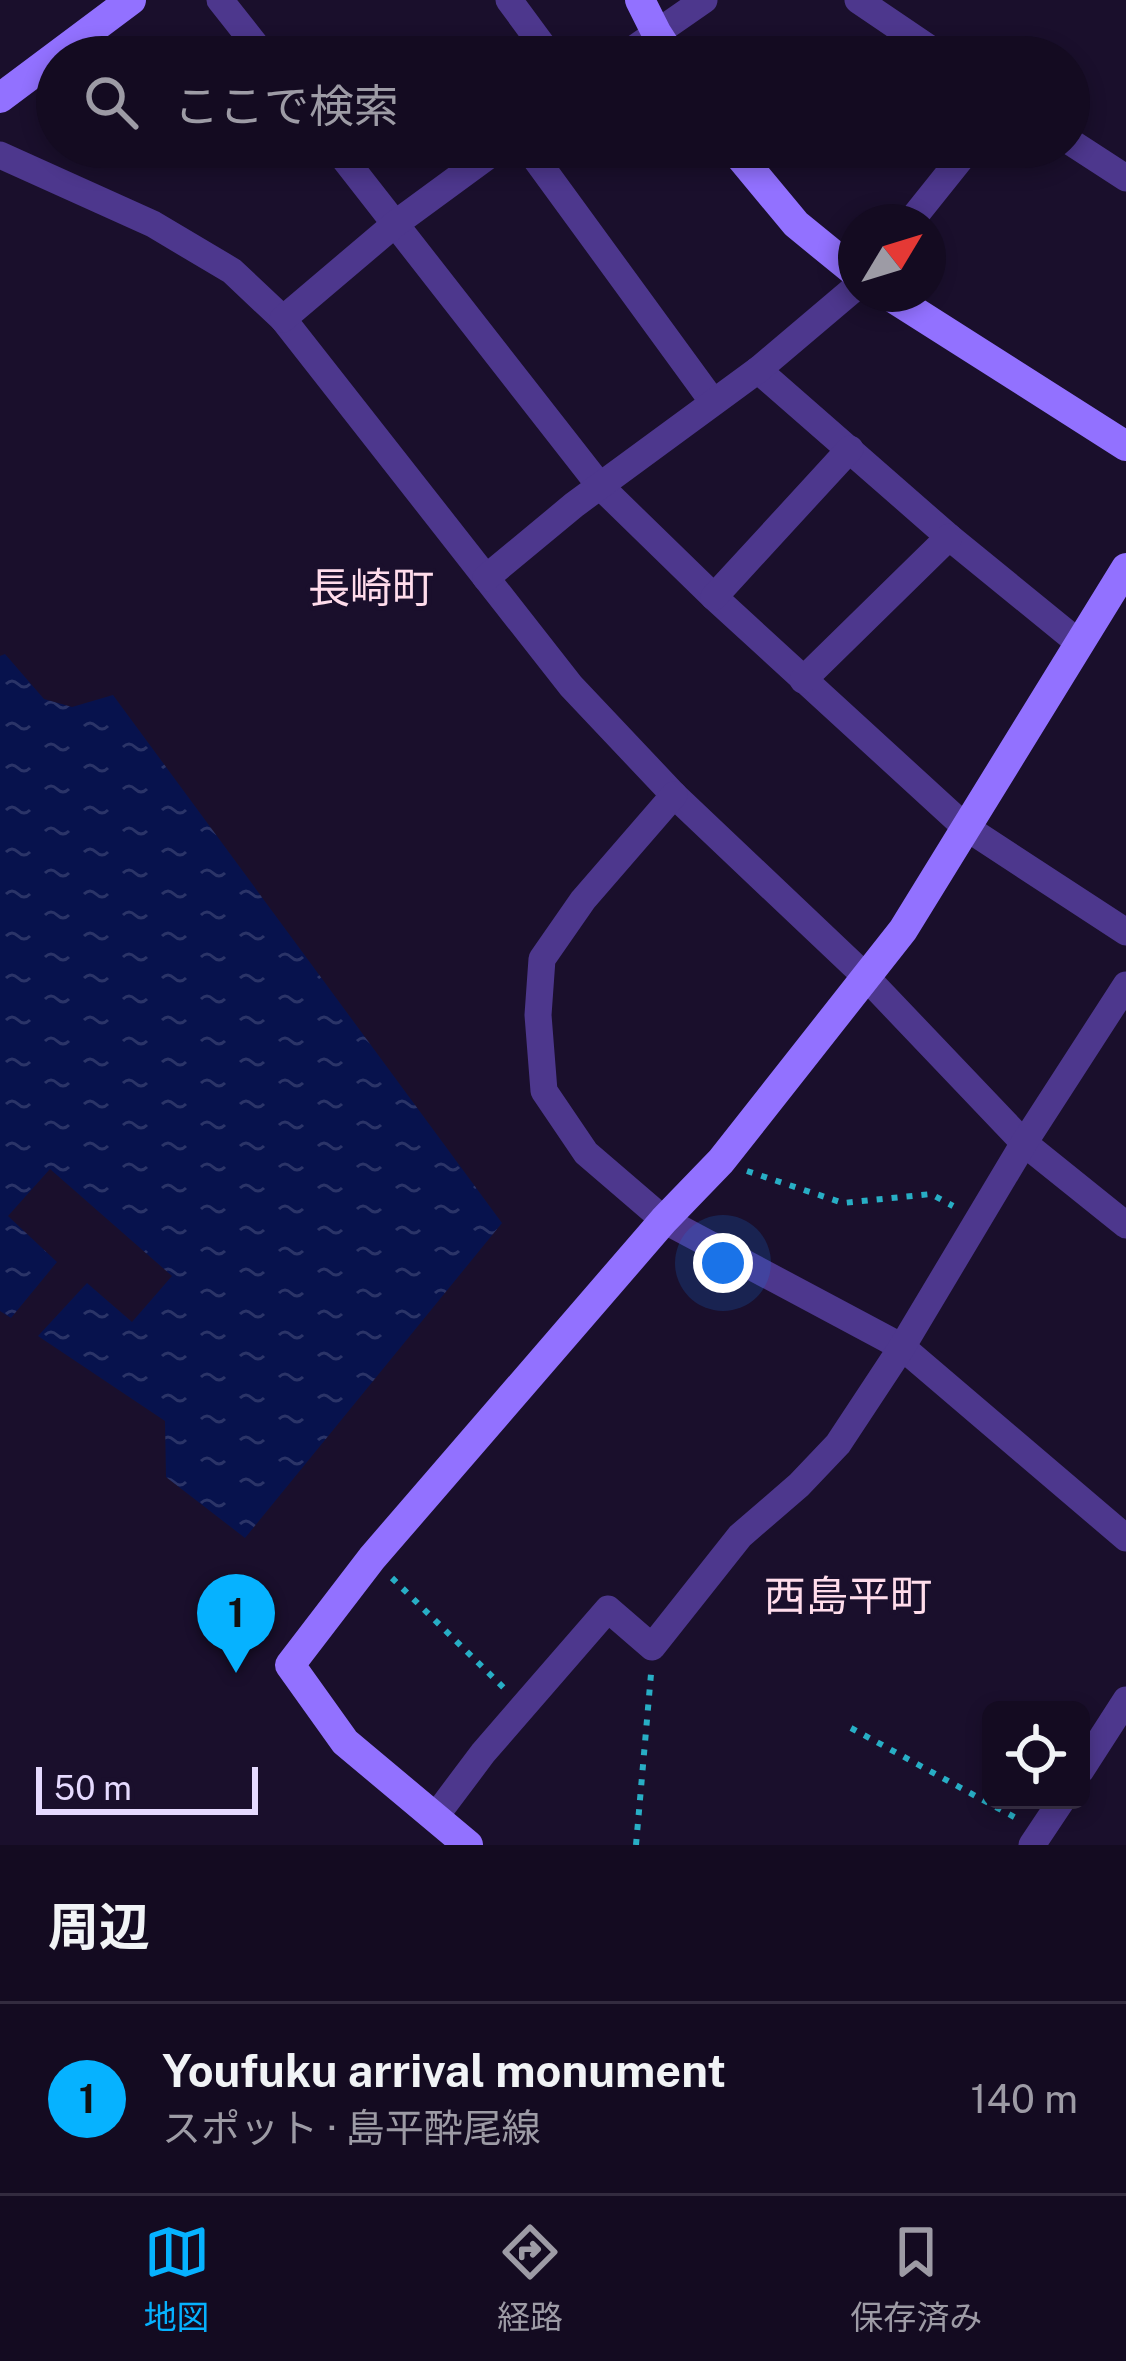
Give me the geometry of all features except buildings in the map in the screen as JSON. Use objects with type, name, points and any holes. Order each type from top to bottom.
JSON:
[{"type":"street","points":[[83,36],[131,0]]},
{"type":"street","points":[[220,0],[248,36]]},
{"type":"street","points":[[509,0],[536,36]]},
{"type":"street","points":[[640,0],[659,36]]},
{"type":"street","points":[[672,36],[704,0]]},
{"type":"street","points":[[858,0],[911,36]]},
{"type":"street","points":[[0,98],[36,71]]},
{"type":"street","points":[[0,155],[153,224],[232,271],[283,319],[571,686],[674,795],[866,976],[1024,1143],[1126,1226]]},
{"type":"street","points":[[1090,155],[1126,178]]},
{"type":"street","points":[[351,168],[599,486],[964,826],[1126,932]]},
{"type":"street","points":[[283,319],[395,224],[471,168]]},
{"type":"street","points":[[542,168],[713,402]]},
{"type":"street","points":[[749,168],[796,224],[838,258]]},
{"type":"street","points":[[924,204],[953,168]]},
{"type":"street","points":[[486,578],[599,486],[758,370],[838,302]]},
{"type":"street","points":[[915,312],[1126,446]]},
{"type":"street","points":[[758,370],[1079,643]]},
{"type":"street","points":[[714,597],[850,449]]},
{"type":"street","points":[[803,680],[949,537]]},
{"type":"street","points":[[468,1845],[345,1742],[290,1665],[372,1558],[664,1220],[721,1161],[903,930],[1126,568]]},
{"type":"street","points":[[674,795],[563,926],[542,959],[538,1015],[544,1091],[586,1153],[664,1220],[902,1348],[1126,1538]]},
{"type":"street","points":[[435,1817],[482,1753],[608,1609],[652,1647],[740,1536],[838,1444],[1126,986]]},
{"type":"street","points":[[1090,1756],[1126,1700]]},
{"type":"street","points":[[1037,1838],[1055,1809]]},
{"type":"path","points":[[721,1161],[843,1203],[931,1194],[978,1220]]},
{"type":"path","points":[[372,1558],[522,1706]]},
{"type":"path","points":[[637,1845],[652,1647]]},
{"type":"path","points":[[851,1728],[1037,1838]]},
{"type":"water","points":[[5,654],[44,699],[72,707],[113,695],[502,1223],[245,1538],[166,1477],[165,1421],[38,1336],[87,1283],[132,1322],[172,1276],[50,1169],[8,1216],[57,1262],[11,1318],[0,1311],[0,656]]},
{"type":"place","name":"Youfuku arrival monument","points":[[236,1673]]},
{"type":"district","name":"長崎町","points":[[371,587]]},
{"type":"district","name":"西島平町","points":[[848,1595]]}]
